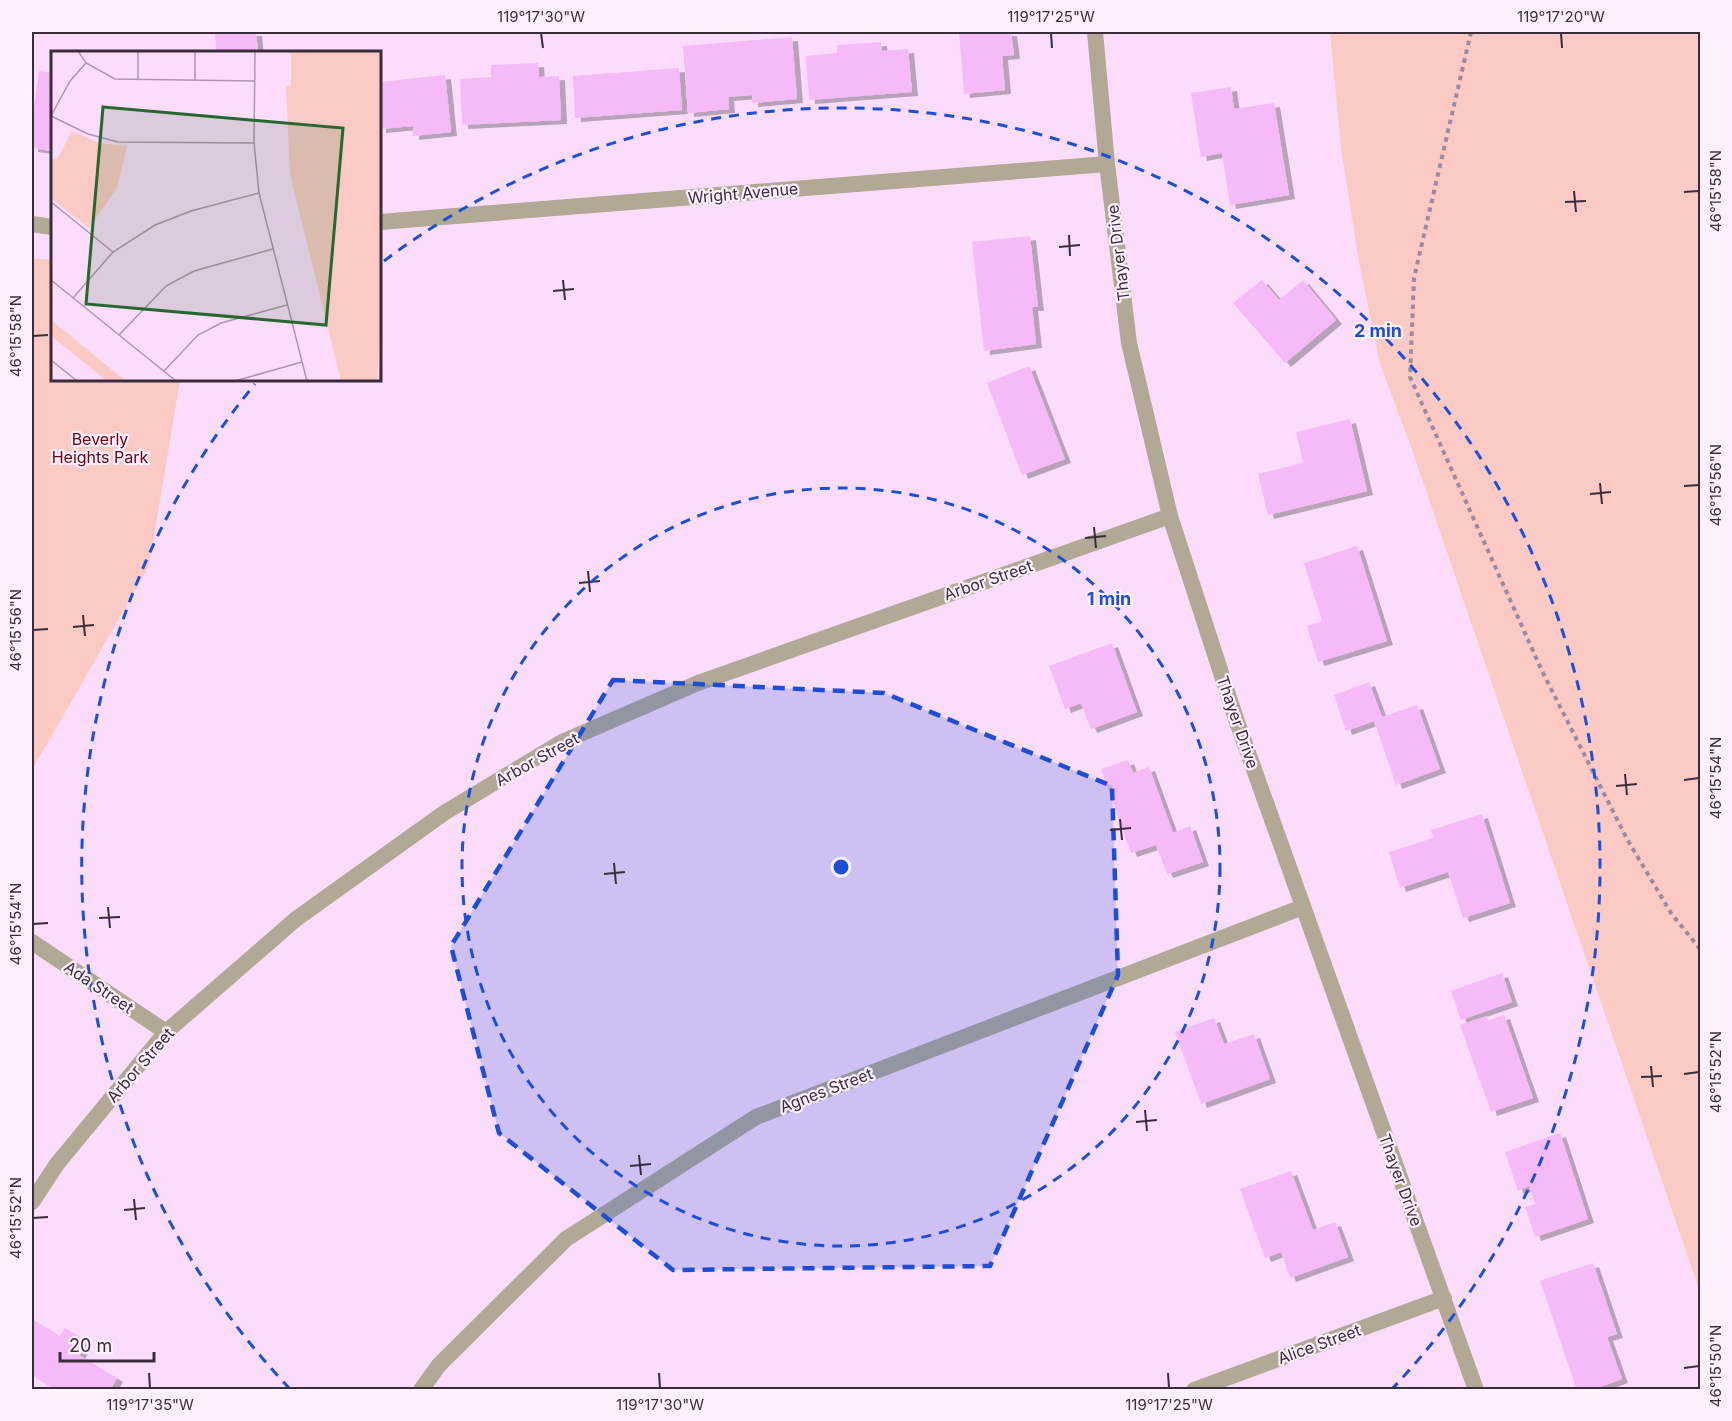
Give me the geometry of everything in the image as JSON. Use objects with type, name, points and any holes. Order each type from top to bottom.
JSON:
[{"type":"street","name":"Thayer Drive","points":[[1095,32],[1107,164],[1129,343],[1170,516],[1236,719],[1476,1389]]},
{"type":"street","name":"Wright Avenue","points":[[381,222],[1107,164]]},
{"type":"street","points":[[32,224],[51,227]]},
{"type":"street","name":"Arbor Street","points":[[32,1202],[57,1164],[166,1032],[296,919],[444,813],[562,742],[698,683],[1170,516]]},
{"type":"street","name":"Agnes Street","points":[[421,1389],[439,1365],[566,1239],[756,1117],[1303,907]]},
{"type":"street","name":"Ada Street","points":[[32,942],[166,1032]]},
{"type":"street","name":"Alice Street","points":[[1194,1389],[1444,1298]]},
{"type":"path","points":[[1471,32],[1414,278],[1410,377],[1542,671],[1616,818],[1671,913],[1701,949]]},
{"type":"highlighted area","points":[[613,680],[884,693],[1112,786],[1118,975],[990,1266],[673,1270],[499,1133],[451,946]]},
{"type":"green space","points":[[1330,32],[1700,32],[1700,1292],[1409,441],[1380,364],[1359,262],[1341,148]]},
{"type":"green space","name":"Beverly Heights Park","points":[[32,258],[51,260],[51,381],[180,381],[149,566],[32,770]]},
{"type":"building","points":[[215,32],[256,32],[258,51],[216,51]]},
{"type":"building","points":[[959,32],[1011,32],[1014,55],[1002,56],[1005,90],[964,94]]},
{"type":"building","points":[[792,37],[797,99],[752,103],[752,95],[728,97],[729,109],[688,113],[683,46]]},
{"type":"building","points":[[881,42],[882,51],[908,49],[912,92],[809,100],[806,56],[837,53],[837,45]]},
{"type":"building","points":[[538,63],[539,77],[559,76],[561,120],[462,125],[460,79],[491,77],[491,65]]},
{"type":"building","points":[[679,68],[682,110],[575,118],[573,76]]},
{"type":"building","points":[[39,71],[51,73],[51,151],[32,148],[32,106],[34,106]]},
{"type":"building","points":[[445,75],[451,132],[413,136],[413,126],[381,129],[381,82]]},
{"type":"building","points":[[1231,87],[1234,109],[1274,103],[1289,195],[1230,205],[1222,153],[1201,157],[1191,93]]},
{"type":"building","points":[[1030,236],[1038,307],[1032,307],[1036,344],[984,351],[972,242]]},
{"type":"building","points":[[1262,280],[1279,300],[1303,280],[1336,320],[1285,363],[1233,303]]},
{"type":"building","points":[[1029,366],[1065,459],[1022,475],[987,383]]},
{"type":"building","points":[[1350,419],[1367,491],[1268,515],[1258,474],[1303,463],[1296,432]]},
{"type":"building","points":[[1357,546],[1387,641],[1318,662],[1307,626],[1322,621],[1304,563]]},
{"type":"building","points":[[1112,643],[1137,712],[1091,729],[1081,703],[1065,709],[1049,666]]},
{"type":"building","points":[[1369,682],[1382,717],[1417,705],[1440,769],[1396,785],[1374,721],[1346,731],[1334,695]]},
{"type":"building","points":[[1128,760],[1133,773],[1149,767],[1173,833],[1190,826],[1203,862],[1167,874],[1156,845],[1131,853],[1101,769]]},
{"type":"building","points":[[1482,814],[1510,903],[1463,918],[1448,872],[1400,888],[1389,852],[1433,838],[1431,830]]},
{"type":"building","points":[[1502,973],[1512,1002],[1461,1020],[1451,991]]},
{"type":"building","points":[[1504,1015],[1533,1098],[1491,1112],[1460,1025],[1487,1016],[1488,1021]]},
{"type":"building","points":[[1214,1018],[1224,1044],[1254,1034],[1270,1079],[1201,1104],[1175,1032]]},
{"type":"building","points":[[1560,1133],[1588,1219],[1535,1237],[1525,1207],[1535,1204],[1529,1186],[1518,1191],[1505,1152]]},
{"type":"building","points":[[1291,1171],[1313,1230],[1335,1222],[1348,1257],[1290,1278],[1281,1252],[1265,1258],[1240,1189]]},
{"type":"building","points":[[1593,1263],[1617,1334],[1607,1337],[1622,1379],[1592,1390],[1577,1390],[1540,1281]]},
{"type":"building","points":[[32,1319],[60,1336],[65,1328],[87,1341],[79,1355],[117,1378],[110,1390],[56,1390],[32,1375]]}]
